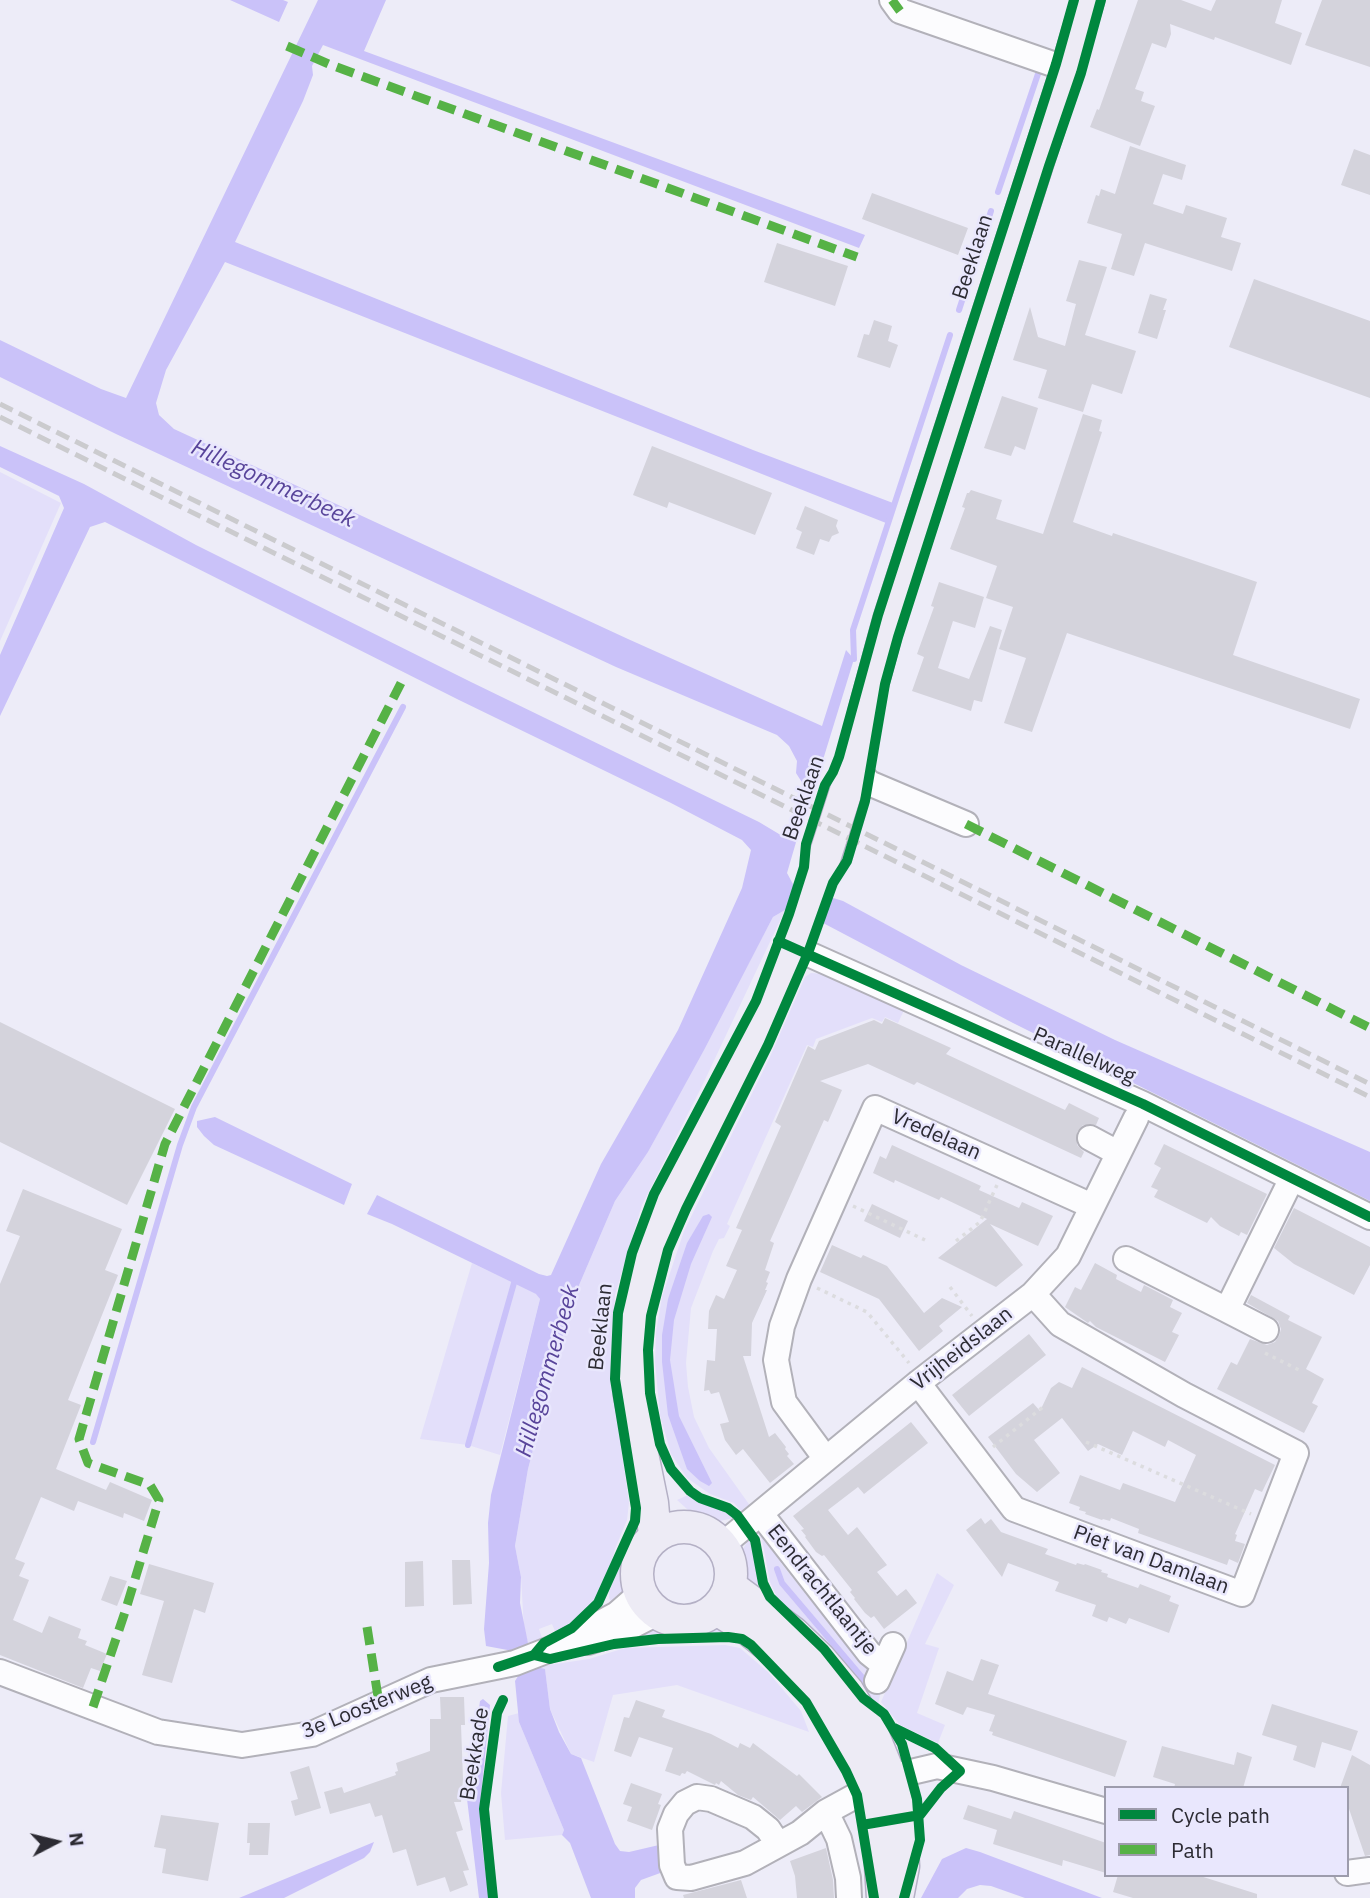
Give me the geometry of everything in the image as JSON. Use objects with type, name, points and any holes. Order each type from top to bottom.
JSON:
[{"type":"main road","name":"Beeklaan","points":[[655,1536],[652,1503],[630,1395],[634,1377],[634,1329],[642,1275],[666,1216],[771,1002],[809,905],[854,766],[888,621],[1088,0]]},
{"type":"main road","name":"Beeklaan","points":[[634,1377],[653,1456],[668,1498],[687,1527]]},
{"type":"main road","points":[[687,1527],[704,1531],[722,1545],[730,1563],[724,1598],[702,1619],[684,1622],[673,1620],[649,1603],[637,1578],[638,1563],[644,1548],[655,1536],[670,1529],[687,1527]]},
{"type":"main road","points":[[724,1598],[813,1686],[840,1725],[858,1758],[899,1807],[903,1866],[897,1898]]},
{"type":"main road","points":[[880,1782],[878,1832],[883,1898]]},
{"type":"street","points":[[892,0],[900,11],[1067,69]]},
{"type":"street","points":[[854,766],[869,783],[965,824]]},
{"type":"street","name":"Parallelweg","points":[[793,947],[1143,1104],[1370,1217]]},
{"type":"street","name":"Vredelaan","points":[[826,1460],[784,1402],[776,1360],[782,1326],[799,1279],[875,1108],[1092,1206]]},
{"type":"street","name":"Vrijheidslaan","points":[[722,1545],[920,1382],[1033,1294],[1068,1256],[1136,1118]]},
{"type":"street","points":[[1090,1138],[1118,1153]]},
{"type":"street","points":[[1227,1310],[1293,1178]]},
{"type":"street","points":[[1126,1259],[1266,1330]]},
{"type":"street","name":"Piet van Damlaan","points":[[920,1382],[1014,1509],[1242,1594],[1296,1453],[1184,1395],[1060,1324],[1033,1294]]},
{"type":"street","name":"Eendrachtlaantje","points":[[761,1514],[869,1653],[885,1664]]},
{"type":"street","name":"3e Loosterweg","points":[[0,1672],[158,1732],[242,1745],[312,1734],[431,1680],[535,1655],[617,1614],[649,1603]]},
{"type":"street","points":[[778,1844],[800,1833],[826,1812],[880,1782],[909,1771],[937,1766],[993,1778],[1104,1810]]},
{"type":"street","points":[[826,1812],[839,1839],[848,1878],[849,1898]]},
{"type":"street","points":[[1349,1873],[1370,1870]]},
{"type":"path","points":[[956,1241],[980,1222],[1005,1167]]},
{"type":"path","points":[[835,1198],[925,1240]]},
{"type":"path","points":[[799,1279],[867,1312],[920,1382]]},
{"type":"path","points":[[950,1287],[985,1331]]},
{"type":"path","points":[[976,1460],[1043,1407]]},
{"type":"path","points":[[1086,1442],[1269,1522]]},
{"type":"shaded area","points":[[0,472],[61,503],[0,641]]},
{"type":"shaded area","points":[[785,910],[642,1205],[615,1295],[611,1373],[629,1503],[627,1520],[608,1576],[598,1598],[571,1625],[557,1636],[552,1624],[539,1629],[542,1638],[528,1643],[524,1629],[521,1577],[515,1546],[528,1469],[571,1304],[615,1201],[648,1152],[773,917]]},
{"type":"shaded area","points":[[811,973],[824,974],[905,1008],[898,1023],[885,1017],[882,1022],[872,1018],[816,1039],[813,1047],[807,1045],[727,1224],[730,1226],[713,1251],[691,1308],[686,1363],[694,1417],[709,1448],[751,1507],[743,1513],[734,1503],[710,1494],[687,1478],[671,1454],[660,1415],[655,1362],[656,1332],[662,1297],[684,1231],[769,1059],[805,977]]},
{"type":"shaded area","points":[[472,1263],[537,1294],[540,1299],[500,1455],[468,1445],[420,1439]]},
{"type":"shaded area","points":[[688,1495],[726,1510],[734,1518],[715,1522],[697,1518],[677,1500]]},
{"type":"shaded area","points":[[638,1522],[645,1530],[632,1558],[626,1589],[614,1605],[609,1598],[609,1592]]},
{"type":"shaded area","points":[[760,1531],[785,1558],[781,1563],[861,1663],[865,1660],[882,1685],[878,1705],[864,1695],[774,1597],[776,1595],[770,1582],[758,1532]]},
{"type":"shaded area","points":[[749,1538],[755,1548],[760,1580],[752,1594],[743,1577],[741,1566],[742,1551]]},
{"type":"shaded area","points":[[937,1573],[954,1585],[925,1644],[939,1648],[917,1713],[945,1725],[938,1743],[900,1725],[881,1702]]},
{"type":"shaded area","points":[[654,1625],[686,1630],[716,1625],[726,1632],[643,1637],[638,1634]]},
{"type":"shaded area","points":[[725,1645],[740,1648],[768,1672],[801,1711],[809,1732],[677,1685],[613,1695],[594,1762],[571,1754],[550,1709],[545,1670],[535,1667],[589,1659],[625,1648]]},
{"type":"shaded area","points":[[519,1713],[519,1722],[564,1830],[562,1835],[505,1840],[501,1793],[508,1716]]},
{"type":"water","points":[[230,0],[283,0],[288,2],[279,22]]},
{"type":"water","name":"Hillegommerbeek","points":[[318,0],[386,0],[364,51],[865,235],[859,248],[323,45],[312,66],[313,75],[303,101],[235,242],[753,450],[893,503],[886,523],[225,262],[166,370],[156,403],[159,415],[174,429],[822,726],[846,650],[854,659],[814,789],[803,784],[796,773],[797,761],[789,746],[777,735],[616,667],[116,434],[0,377],[0,340],[101,389],[126,398]]},
{"type":"water","name":"Hillegommerbeek","points":[[0,446],[84,484],[196,545],[759,822],[784,837],[788,828],[799,832],[787,873],[794,886],[843,901],[961,965],[1115,1040],[1370,1152],[1370,1201],[1013,1023],[825,924],[785,910],[773,917],[648,1152],[615,1201],[571,1304],[528,1469],[515,1546],[521,1577],[520,1603],[528,1643],[525,1646],[532,1666],[545,1669],[550,1709],[559,1732],[571,1754],[581,1758],[620,1851],[629,1852],[659,1845],[663,1872],[641,1880],[635,1888],[635,1898],[591,1898],[570,1843],[562,1835],[564,1830],[519,1722],[515,1681],[520,1673],[513,1651],[486,1646],[484,1629],[491,1495],[540,1299],[536,1294],[367,1214],[377,1195],[539,1274],[551,1275],[601,1164],[678,1030],[742,888],[751,850],[742,840],[671,803],[105,522],[90,527],[0,716],[0,655],[64,508],[59,496],[0,467]]},
{"type":"water","points":[[215,1117],[352,1184],[344,1205],[214,1145],[197,1127],[197,1121]]},
{"type":"water","points":[[709,1214],[712,1217],[691,1264],[674,1320],[670,1360],[679,1416],[712,1483],[709,1486],[687,1469],[668,1415],[662,1335],[668,1299],[687,1243],[703,1216]]},
{"type":"water","points":[[483,1699],[490,1705],[480,1830],[489,1898],[479,1898],[467,1799],[480,1701]]},
{"type":"water","points":[[374,1842],[364,1858],[284,1898],[239,1898]]},
{"type":"water","points":[[966,1848],[1102,1898],[1025,1898],[980,1885],[967,1889],[958,1898],[921,1898],[942,1859]]},
{"type":"building","points":[[1138,0],[1181,0],[1211,11],[1216,0],[1282,0],[1275,23],[1302,33],[1291,65],[1215,37],[1214,40],[1170,24],[1171,34],[1166,48],[1152,43],[1135,89],[1144,92],[1141,101],[1155,106],[1140,146],[1090,127],[1097,109],[1099,110]]},
{"type":"building","points":[[1322,0],[1370,0],[1370,67],[1305,45]]},
{"type":"building","points":[[1130,146],[1186,165],[1182,180],[1163,174],[1153,204],[1183,214],[1186,205],[1227,218],[1221,237],[1241,243],[1232,271],[1145,243],[1134,276],[1111,269],[1122,234],[1087,223],[1096,195],[1099,196],[1101,189],[1115,194]]},
{"type":"building","points":[[1354,149],[1370,155],[1370,195],[1341,185]]},
{"type":"building","points":[[872,193],[968,228],[958,255],[862,219]]},
{"type":"building","points":[[777,243],[848,266],[835,306],[764,282]]},
{"type":"building","points":[[1079,260],[1107,267],[1085,335],[1136,351],[1122,394],[1092,384],[1083,412],[1038,398],[1047,370],[1013,360],[1030,307],[1038,337],[1065,346],[1076,304],[1066,301]]},
{"type":"building","points":[[1254,279],[1370,321],[1370,398],[1229,347]]},
{"type":"building","points":[[1150,294],[1167,299],[1157,339],[1138,333]]},
{"type":"building","points":[[874,320],[892,326],[888,341],[898,345],[890,368],[857,357],[864,334],[869,335]]},
{"type":"building","points":[[1002,396],[1038,408],[1025,450],[1015,446],[1011,456],[984,448]]},
{"type":"building","points":[[1083,414],[1102,420],[1099,431],[1102,432],[1073,522],[1257,582],[1233,655],[1360,699],[1350,729],[1067,633],[1032,732],[1004,723],[1026,658],[999,649],[1013,607],[986,598],[997,566],[950,549],[965,508],[962,507],[967,493],[971,490],[1002,500],[996,519],[1043,534]]},
{"type":"building","points":[[652,446],[772,493],[755,535],[669,502],[667,508],[633,495]]},
{"type":"building","points":[[805,506],[838,520],[836,526],[839,533],[832,536],[829,542],[820,539],[814,555],[796,548],[802,532],[796,529]]},
{"type":"building","points":[[939,582],[984,597],[975,628],[953,621],[938,668],[969,679],[990,626],[1002,630],[982,702],[974,700],[971,711],[912,691],[924,657],[917,654],[934,607],[931,606]]},
{"type":"building","points":[[885,1018],[951,1048],[946,1054],[1065,1110],[1069,1103],[1099,1118],[1096,1125],[1083,1125],[1077,1132],[1077,1145],[1084,1152],[1081,1158],[917,1082],[914,1085],[868,1064],[820,1081],[842,1090],[828,1122],[824,1120],[770,1241],[774,1243],[765,1270],[770,1272],[766,1282],[767,1290],[752,1323],[751,1356],[743,1356],[769,1437],[775,1433],[794,1464],[770,1483],[743,1449],[736,1455],[725,1440],[720,1424],[729,1422],[719,1392],[711,1394],[709,1390],[704,1391],[707,1360],[715,1361],[717,1329],[708,1329],[709,1311],[716,1295],[724,1299],[737,1270],[726,1266],[742,1230],[736,1228],[781,1126],[775,1122],[808,1046],[815,1050],[819,1041],[874,1020],[882,1024]]},
{"type":"building","points":[[0,1022],[175,1109],[127,1205],[0,1142]]},
{"type":"building","points":[[1164,1144],[1267,1194],[1247,1235],[1241,1232],[1239,1236],[1220,1226],[1211,1217],[1207,1223],[1154,1197],[1158,1190],[1151,1187],[1161,1168],[1154,1164]]},
{"type":"building","points":[[892,1145],[981,1186],[979,1190],[1019,1208],[1022,1202],[1053,1216],[1038,1246],[990,1224],[1023,1265],[996,1287],[938,1258],[987,1219],[941,1197],[939,1200],[873,1173],[880,1156],[886,1159]]},
{"type":"building","points":[[23,1189],[122,1229],[105,1270],[118,1275],[68,1400],[81,1405],[56,1469],[106,1490],[110,1482],[152,1500],[144,1521],[124,1513],[123,1518],[78,1501],[74,1511],[41,1497],[15,1559],[25,1563],[19,1576],[29,1580],[13,1620],[42,1633],[49,1616],[81,1629],[78,1638],[87,1641],[85,1645],[107,1654],[100,1671],[91,1668],[83,1688],[0,1655],[0,1284],[20,1236],[6,1231]]},
{"type":"building","points":[[872,1204],[908,1221],[900,1238],[864,1221]]},
{"type":"building","points":[[1294,1208],[1370,1247],[1370,1265],[1354,1295],[1294,1264],[1274,1248]]},
{"type":"building","points":[[832,1245],[887,1266],[924,1313],[942,1298],[962,1307],[939,1326],[943,1331],[919,1351],[879,1299],[820,1272]]},
{"type":"building","points":[[1095,1263],[1117,1275],[1116,1279],[1141,1292],[1144,1285],[1173,1300],[1170,1307],[1182,1313],[1172,1332],[1179,1335],[1165,1362],[1096,1327],[1090,1321],[1088,1323],[1065,1307],[1075,1287],[1081,1290]]},
{"type":"building","points":[[1251,1295],[1290,1316],[1288,1320],[1322,1337],[1306,1369],[1324,1379],[1312,1403],[1318,1406],[1304,1433],[1217,1389],[1231,1362],[1237,1365],[1250,1339],[1267,1345],[1275,1342],[1279,1336],[1281,1329],[1278,1321],[1247,1303]]},
{"type":"building","points":[[1029,1334],[1046,1355],[969,1416],[952,1395]]},
{"type":"building","points":[[1082,1367],[1275,1465],[1262,1492],[1255,1489],[1235,1534],[1235,1541],[1245,1544],[1238,1563],[1229,1559],[1227,1565],[1138,1533],[1139,1529],[1111,1518],[1110,1521],[1102,1520],[1085,1514],[1086,1512],[1079,1510],[1080,1507],[1069,1503],[1080,1475],[1120,1490],[1123,1483],[1175,1502],[1196,1455],[1168,1440],[1165,1447],[1133,1431],[1122,1455],[1098,1444],[1088,1451],[1062,1418],[1034,1440],[1060,1473],[1037,1492],[1016,1474],[988,1437],[1033,1403],[1040,1411],[1051,1388],[1059,1382],[1072,1388]]},
{"type":"building","points":[[911,1422],[928,1443],[864,1494],[858,1487],[828,1510],[848,1535],[857,1527],[887,1565],[877,1572],[897,1596],[906,1589],[917,1603],[884,1629],[874,1616],[871,1618],[865,1613],[850,1592],[852,1590],[824,1555],[816,1552],[801,1530],[804,1529],[793,1516]]},
{"type":"building","points":[[981,1518],[985,1524],[991,1519],[1001,1532],[1048,1549],[1045,1554],[1076,1565],[1085,1564],[1102,1570],[1101,1572],[1108,1574],[1107,1577],[1138,1588],[1140,1584],[1171,1596],[1169,1601],[1179,1605],[1169,1633],[1129,1618],[1126,1624],[1109,1617],[1107,1622],[1092,1616],[1096,1605],[1055,1591],[1059,1582],[1008,1563],[1002,1577],[966,1530]]},
{"type":"building","points":[[452,1560],[470,1560],[472,1604],[453,1605]]},
{"type":"building","points":[[423,1561],[424,1606],[405,1607],[405,1562]]},
{"type":"building","points":[[149,1564],[214,1583],[205,1613],[194,1609],[172,1683],[142,1675],[164,1601],[140,1594]]},
{"type":"building","points":[[110,1576],[127,1581],[117,1606],[101,1600]]},
{"type":"building","points":[[981,1659],[999,1665],[988,1694],[1127,1741],[1115,1777],[992,1735],[993,1732],[989,1731],[995,1715],[967,1707],[963,1715],[935,1704],[947,1671],[973,1681]]},
{"type":"building","points":[[440,1697],[464,1697],[465,1725],[461,1725],[461,1802],[454,1802],[463,1830],[456,1832],[469,1870],[463,1871],[468,1885],[450,1892],[445,1877],[417,1886],[406,1849],[393,1853],[382,1815],[375,1817],[370,1803],[330,1814],[324,1792],[342,1787],[344,1793],[396,1775],[396,1763],[430,1751],[430,1719],[441,1719]]},
{"type":"building","points":[[636,1700],[665,1710],[662,1717],[711,1734],[738,1748],[740,1743],[750,1748],[753,1743],[797,1776],[799,1774],[822,1797],[802,1812],[796,1806],[780,1820],[753,1797],[751,1800],[738,1795],[721,1781],[719,1785],[715,1785],[687,1771],[680,1776],[665,1771],[673,1748],[639,1737],[631,1757],[614,1751],[624,1717],[629,1718]]},
{"type":"building","points":[[1272,1704],[1358,1731],[1351,1751],[1322,1742],[1315,1768],[1293,1760],[1297,1746],[1262,1735]]},
{"type":"building","points":[[1162,1746],[1234,1765],[1237,1752],[1252,1757],[1244,1786],[1174,1786],[1153,1777]]},
{"type":"building","points":[[1352,1755],[1370,1765],[1370,1855],[1365,1856],[1349,1809],[1349,1786],[1341,1786]]},
{"type":"building","points":[[309,1766],[321,1808],[295,1816],[291,1801],[298,1799],[290,1772]]},
{"type":"building","points":[[631,1783],[662,1794],[652,1830],[627,1821],[632,1807],[623,1804]]},
{"type":"building","points":[[968,1805],[1011,1819],[1014,1811],[1104,1842],[1104,1872],[1063,1860],[1062,1866],[993,1844],[997,1830],[963,1819]]},
{"type":"building","points":[[161,1815],[219,1823],[208,1881],[162,1873],[166,1849],[154,1847]]},
{"type":"building","points":[[248,1823],[270,1823],[268,1855],[249,1855]]},
{"type":"building","points":[[826,1848],[834,1898],[797,1898],[795,1876],[790,1861]]},
{"type":"building","points":[[1117,1877],[1203,1877],[1257,1894],[1257,1898],[1133,1898],[1113,1892]]},
{"type":"building","points":[[741,1880],[747,1898],[684,1898],[683,1895],[691,1893]]},
{"type":"waterway","points":[[998,192],[1039,71]]},
{"type":"waterway","points":[[959,310],[991,211]]},
{"type":"waterway","points":[[854,659],[853,630],[950,335]]},
{"type":"waterway","points":[[93,1442],[180,1145],[194,1107],[403,707]]},
{"type":"waterway","points":[[468,1445],[514,1283]]},
{"type":"waterway","points":[[777,1569],[782,1583],[866,1682]]},
{"type":"railway","points":[[0,404],[1370,1084]]},
{"type":"railway","points":[[0,417],[1370,1097]]},
{"type":"marked path","points":[[892,0],[900,11]]},
{"type":"marked path","points":[[287,46],[331,65],[857,257]]},
{"type":"marked path","points":[[93,1707],[159,1500],[150,1485],[88,1463],[79,1439],[165,1144],[401,683]]},
{"type":"marked path","points":[[966,824],[1370,1028]]},
{"type":"marked path","points":[[367,1627],[379,1703]]},
{"type":"cycle path","points":[[498,1667],[534,1655],[544,1643],[572,1628],[598,1603],[635,1521],[636,1508],[615,1379],[618,1313],[632,1253],[654,1194],[756,1001],[789,914],[804,867],[806,844],[825,785],[839,757],[878,615],[1056,64],[1074,0]]},
{"type":"cycle path","points":[[904,1898],[920,1840],[917,1799],[902,1744],[884,1714],[863,1698],[824,1649],[770,1597],[763,1583],[755,1540],[737,1515],[728,1508],[700,1498],[690,1491],[671,1469],[660,1444],[650,1393],[648,1350],[651,1316],[668,1250],[768,1045],[808,953],[833,883],[847,861],[865,801],[885,684],[898,637],[1081,73],[1101,0]]},
{"type":"cycle path","points":[[778,941],[1143,1104],[1370,1217]]},
{"type":"cycle path","points":[[534,1655],[550,1659],[614,1644],[658,1639],[728,1637],[742,1639],[751,1645],[806,1702],[846,1771],[857,1795],[874,1898]]},
{"type":"cycle path","name":"Beekkade","points":[[493,1898],[484,1809],[497,1713],[503,1700]]},
{"type":"cycle path","points":[[862,1825],[920,1815],[941,1788],[960,1771],[935,1748],[894,1728]]}]
